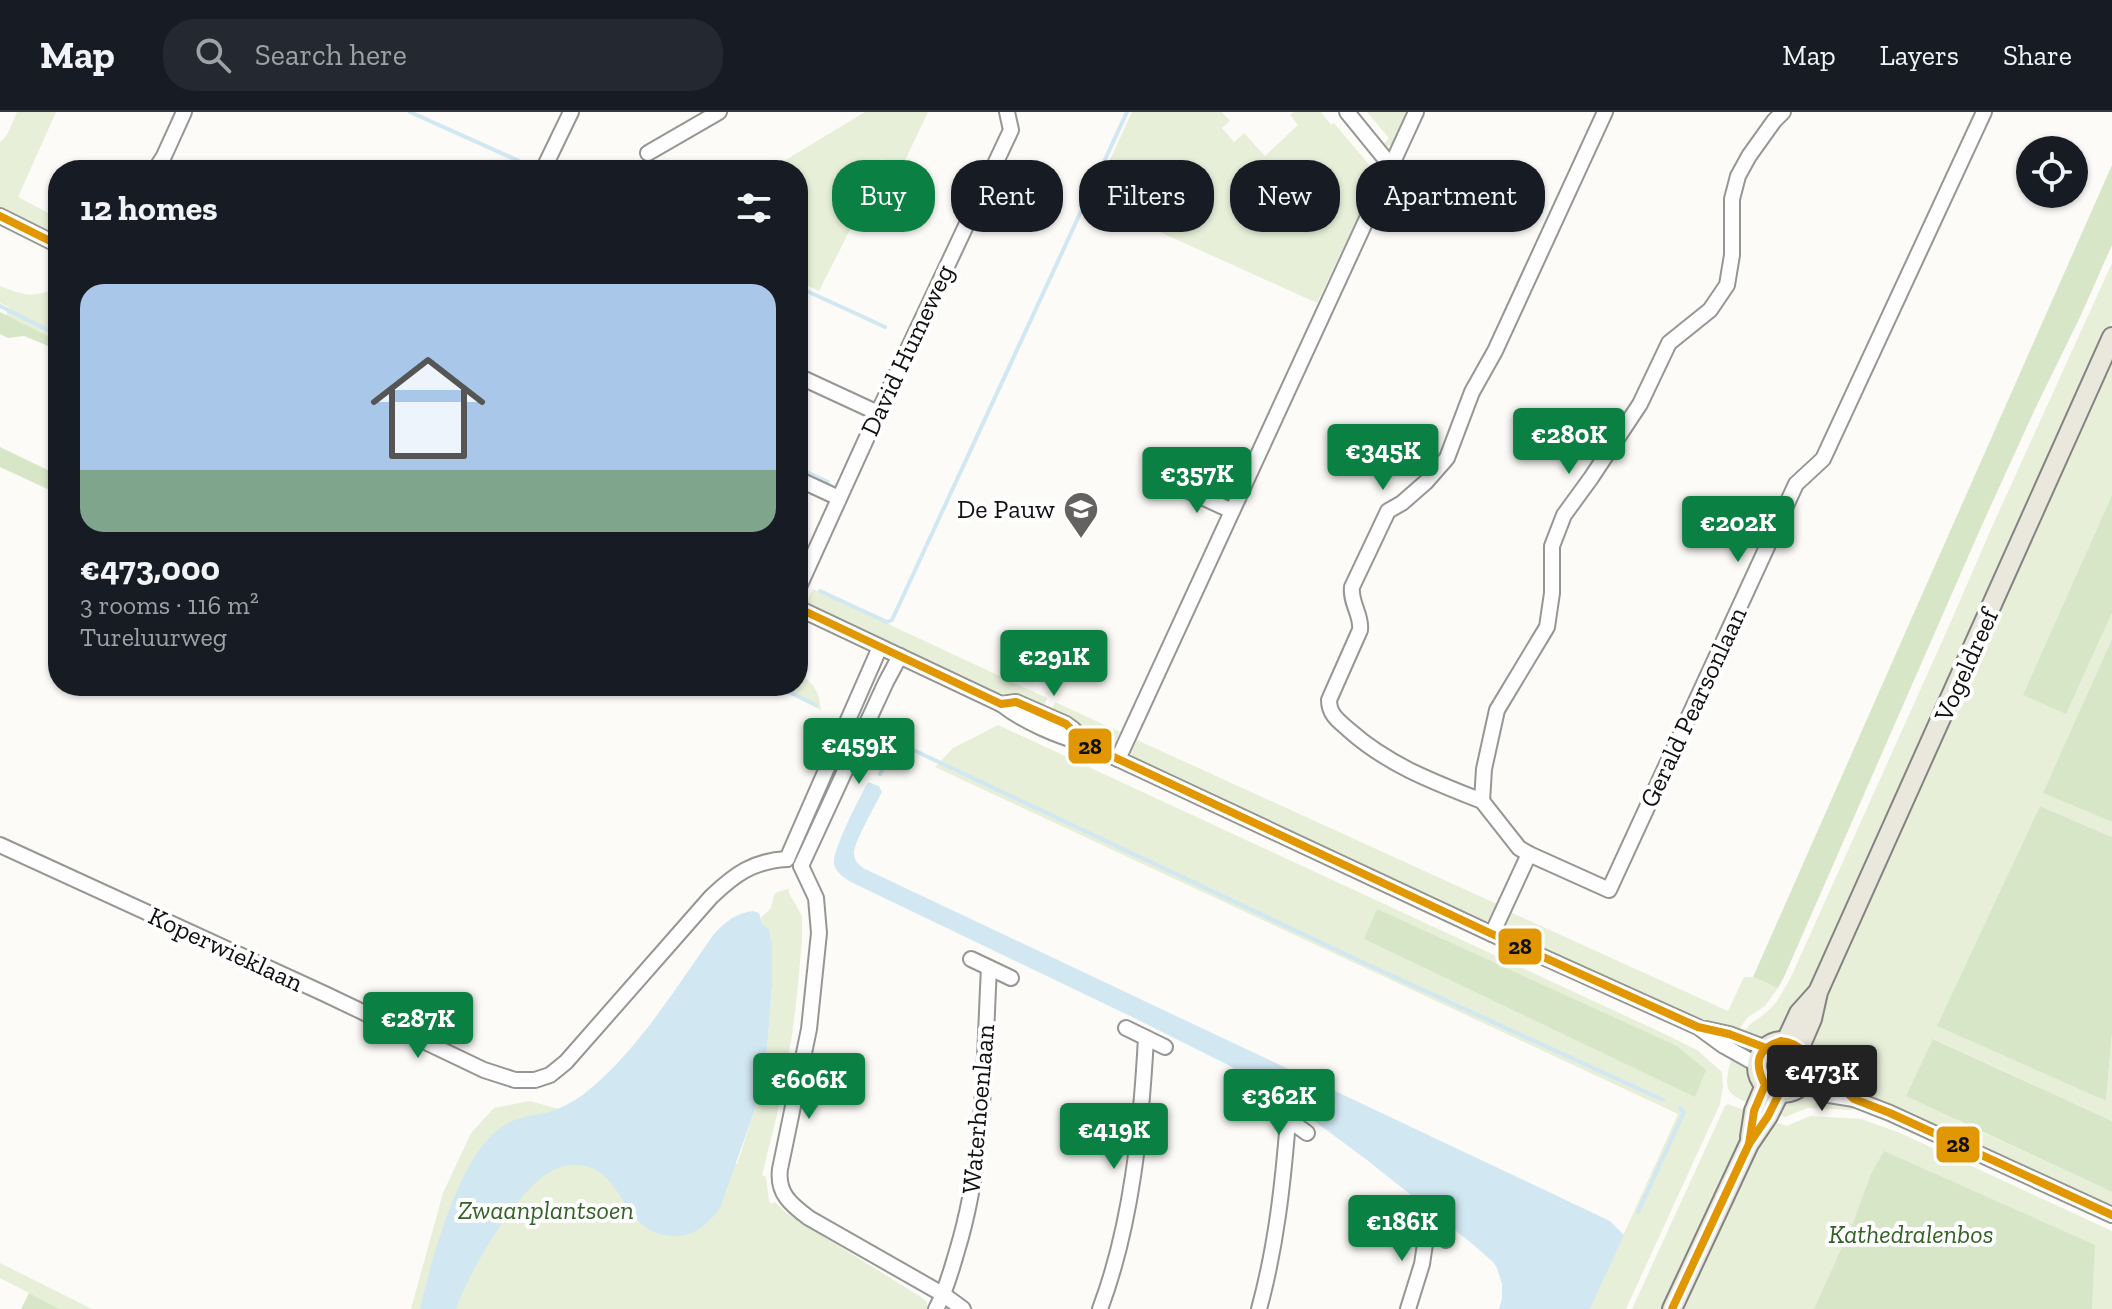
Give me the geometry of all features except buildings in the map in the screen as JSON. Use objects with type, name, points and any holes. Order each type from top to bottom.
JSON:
[{"type":"main road","name":"Vogeldreef","points":[[1793,1044],[1812,1019],[1818,992],[2112,337]]},
{"type":"main road","points":[[1772,1044],[1793,1044],[1805,1053],[1806,1076],[1796,1089],[1773,1088],[1758,1072],[1762,1056],[1772,1044]]},
{"type":"main road","points":[[1672,1309],[1749,1144],[1768,1116],[1773,1088]]},
{"type":"street","points":[[161,160],[184,112]]},
{"type":"street","points":[[548,160],[571,112]]},
{"type":"street","points":[[648,153],[719,112]]},
{"type":"street","name":"David Humeweg","points":[[808,567],[1011,130],[1006,112]]},
{"type":"street","points":[[1347,112],[1386,160]]},
{"type":"street","points":[[1394,160],[1416,112]]},
{"type":"street","points":[[1492,934],[1529,854],[1519,848],[1482,801],[1413,774],[1369,748],[1334,717],[1329,700],[1360,630],[1361,622],[1351,595],[1352,587],[1388,511],[1426,482],[1447,458],[1472,392],[1495,351],[1605,112]]},
{"type":"street","points":[[1482,801],[1484,769],[1497,710],[1547,627],[1552,593],[1552,546],[1564,515],[1640,404],[1669,343],[1710,310],[1727,285],[1732,255],[1732,199],[1738,176],[1749,156],[1783,112]]},
{"type":"street","name":"Gerald Pearsonlaan","points":[[1529,854],[1609,890],[1796,484],[1823,459],[1984,112]]},
{"type":"street","points":[[0,216],[48,240]]},
{"type":"street","points":[[1118,759],[1361,232]]},
{"type":"street","points":[[808,381],[878,413]]},
{"type":"street","points":[[808,484],[839,498]]},
{"type":"street","points":[[1178,486],[1232,511]]},
{"type":"street","points":[[808,613],[1001,704],[1059,735],[1086,744],[1492,934],[1698,1027],[1729,1034],[1762,1056]]},
{"type":"street","points":[[794,862],[880,647]]},
{"type":"street","points":[[794,862],[900,656]]},
{"type":"street","name":"Koperwieklaan","points":[[0,845],[484,1070],[515,1080],[535,1080],[550,1075],[566,1062],[711,897],[735,875],[770,860],[794,862]]},
{"type":"street","points":[[794,862],[816,898],[819,933],[809,1029],[782,1157],[781,1190],[794,1207],[809,1218],[963,1309]]},
{"type":"street","points":[[971,959],[1011,978]]},
{"type":"street","name":"Waterhoenlaan","points":[[936,1309],[944,1295],[967,1220],[979,1146],[989,968]]},
{"type":"street","points":[[1126,1028],[1165,1047]]},
{"type":"street","points":[[1100,1309],[1112,1277],[1129,1198],[1146,1038]]},
{"type":"street","points":[[1806,1076],[1835,1082],[1854,1099],[2112,1215]]},
{"type":"street","points":[[1274,1109],[1307,1133]]},
{"type":"street","points":[[1259,1309],[1279,1208],[1288,1120]]},
{"type":"street","points":[[1412,1210],[1446,1240]]},
{"type":"street","points":[[1408,1309],[1422,1264],[1428,1224]]},
{"type":"green space","points":[[17,112],[56,112],[18,197],[48,213],[48,233],[0,209],[0,142],[7,135]]},
{"type":"green space","points":[[865,112],[928,112],[905,160],[832,160],[832,232],[849,232],[819,291],[808,286],[808,160],[786,160]]},
{"type":"green space","points":[[1132,112],[1222,112],[1230,121],[1222,128],[1234,142],[1244,133],[1265,156],[1298,125],[1290,115],[1294,112],[1321,112],[1365,160],[1356,160],[1356,221],[1317,303],[1160,232],[1214,232],[1214,160],[1110,160]]},
{"type":"green space","points":[[1367,112],[1409,112],[1395,144],[1383,145],[1389,138]]},
{"type":"green space","points":[[2112,165],[2112,245],[1982,525],[1778,988],[1753,977]]},
{"type":"green space","points":[[2112,263],[2112,321],[1815,977],[1781,1033],[1763,1039],[1743,1034],[1772,1007],[1791,977]]},
{"type":"green space","points":[[0,286],[29,294],[48,291],[48,336],[6,315],[9,307],[0,303]]},
{"type":"green space","points":[[0,312],[48,336],[48,346],[24,336],[8,338],[0,334]]},
{"type":"green space","points":[[2112,355],[2112,495],[2024,694],[2066,713],[2112,613],[2112,639],[2044,793],[2112,822],[2112,837],[2040,806],[1938,1026],[2106,1101],[2112,1033],[2112,1121],[1934,1039],[1956,1120],[2112,1192],[2112,1208],[1821,1071],[1815,1064],[1809,1045],[1842,955]]},
{"type":"green space","points":[[0,447],[48,470],[48,489],[0,467]]},
{"type":"green space","points":[[2112,495],[2112,613],[2066,714],[2023,695]]},
{"type":"green space","points":[[813,589],[1047,698],[1043,708],[1018,697],[989,691],[808,605]]},
{"type":"green space","points":[[2112,639],[2112,822],[2043,793]]},
{"type":"green space","points":[[808,680],[815,688],[821,710],[793,696],[808,696]]},
{"type":"green space","points":[[1055,702],[1120,732],[1112,750],[1099,744],[1076,725],[1050,712]]},
{"type":"green space","points":[[998,725],[1669,1036],[1697,1050],[1722,1072],[1720,1104],[1626,1309],[1590,1309],[1678,1114],[935,767],[953,748]]},
{"type":"green space","points":[[1137,740],[1499,905],[1493,919],[1483,923],[1129,758]]},
{"type":"green space","points":[[2040,806],[2112,837],[2112,1033],[2106,1101],[1937,1026]]},
{"type":"green space","name":"Zwaanplantsoen","points":[[789,889],[802,916],[802,940],[792,1036],[762,1175],[766,1177],[769,1201],[921,1297],[927,1302],[927,1309],[411,1309],[443,1193],[471,1133],[494,1108],[530,1101],[697,1148],[737,1164],[755,1109],[767,1050],[772,943],[769,929],[762,924],[761,918],[770,909],[775,894]]},
{"type":"green space","points":[[1377,909],[1677,1046],[1706,1070],[1695,1097],[1364,939]]},
{"type":"green space","points":[[1508,911],[1728,1011],[1744,977],[1753,977],[1778,988],[1765,1006],[1748,1017],[1737,1032],[1680,1013],[1506,935],[1503,924]]},
{"type":"green space","points":[[1933,1039],[2112,1121],[2112,1192],[1906,1096]]},
{"type":"green space","points":[[1783,1052],[1793,1056],[1797,1066],[1793,1076],[1783,1080],[1773,1076],[1769,1066],[1773,1056]]},
{"type":"green space","points":[[1733,1056],[1746,1065],[1753,1076],[1752,1104],[1735,1096],[1728,1087],[1727,1076]]},
{"type":"green space","points":[[1806,1092],[1854,1108],[1808,1108],[1785,1117],[1773,1114],[1783,1100]]},
{"type":"green space","points":[[1728,1104],[1750,1112],[1666,1309],[1632,1309],[1725,1106]]},
{"type":"green space","points":[[1810,1116],[1861,1119],[1898,1132],[2112,1231],[2112,1309],[1680,1309],[1707,1247],[1771,1121],[1787,1126]]},
{"type":"green space","name":"Kathedralenbos","points":[[1884,1151],[2095,1245],[2092,1309],[1814,1309],[1853,1223],[1871,1174]]},
{"type":"green space","points":[[0,1263],[92,1309],[60,1309],[0,1278]]},
{"type":"green space","points":[[29,1293],[60,1309],[21,1309]]},
{"type":"water","points":[[868,782],[879,786],[882,792],[855,848],[856,861],[865,869],[1610,1221],[1624,1235],[1590,1309],[1499,1309],[1502,1284],[1493,1262],[1302,1112],[1230,1066],[844,877],[834,864],[837,847]]},
{"type":"water","points":[[753,911],[759,913],[762,924],[769,929],[772,943],[767,1050],[755,1109],[720,1208],[715,1214],[705,1225],[685,1235],[670,1236],[654,1232],[633,1215],[611,1182],[601,1173],[584,1166],[562,1167],[535,1183],[508,1215],[482,1255],[456,1309],[420,1309],[450,1208],[474,1157],[489,1138],[510,1122],[555,1110],[584,1094],[638,1039],[714,934],[731,919]]},
{"type":"waterway","points":[[410,112],[517,160]]},
{"type":"waterway","points":[[820,591],[887,622],[892,620],[1127,112]]},
{"type":"waterway","points":[[808,292],[885,327]]},
{"type":"waterway","points":[[0,306],[48,330]]},
{"type":"waterway","points":[[808,473],[828,482]]},
{"type":"waterway","points":[[798,696],[816,705]]},
{"type":"waterway","points":[[888,740],[1663,1100]]},
{"type":"waterway","points":[[880,774],[895,745]]},
{"type":"waterway","points":[[1638,1212],[1684,1112],[1680,1108]]},
{"type":"transit line","name":"28","points":[[0,216],[48,240]]},
{"type":"transit line","name":"28","points":[[808,613],[1001,704],[1016,702],[1066,724],[1086,744],[1492,934],[1698,1027],[1729,1034],[1766,1048]]},
{"type":"transit line","name":"28","points":[[1781,1041],[1803,1052],[1807,1077],[1796,1089],[1780,1092],[1749,1144],[1754,1111],[1765,1085],[1759,1070],[1760,1058],[1766,1048],[1781,1041]]},
{"type":"transit line","name":"28","points":[[1809,1068],[1835,1082],[1854,1099],[2112,1215]]},
{"type":"transit line","name":"28","points":[[1672,1309],[1749,1144]]},
{"type":"place","name":"De Pauw","points":[[1081,540]]}]
